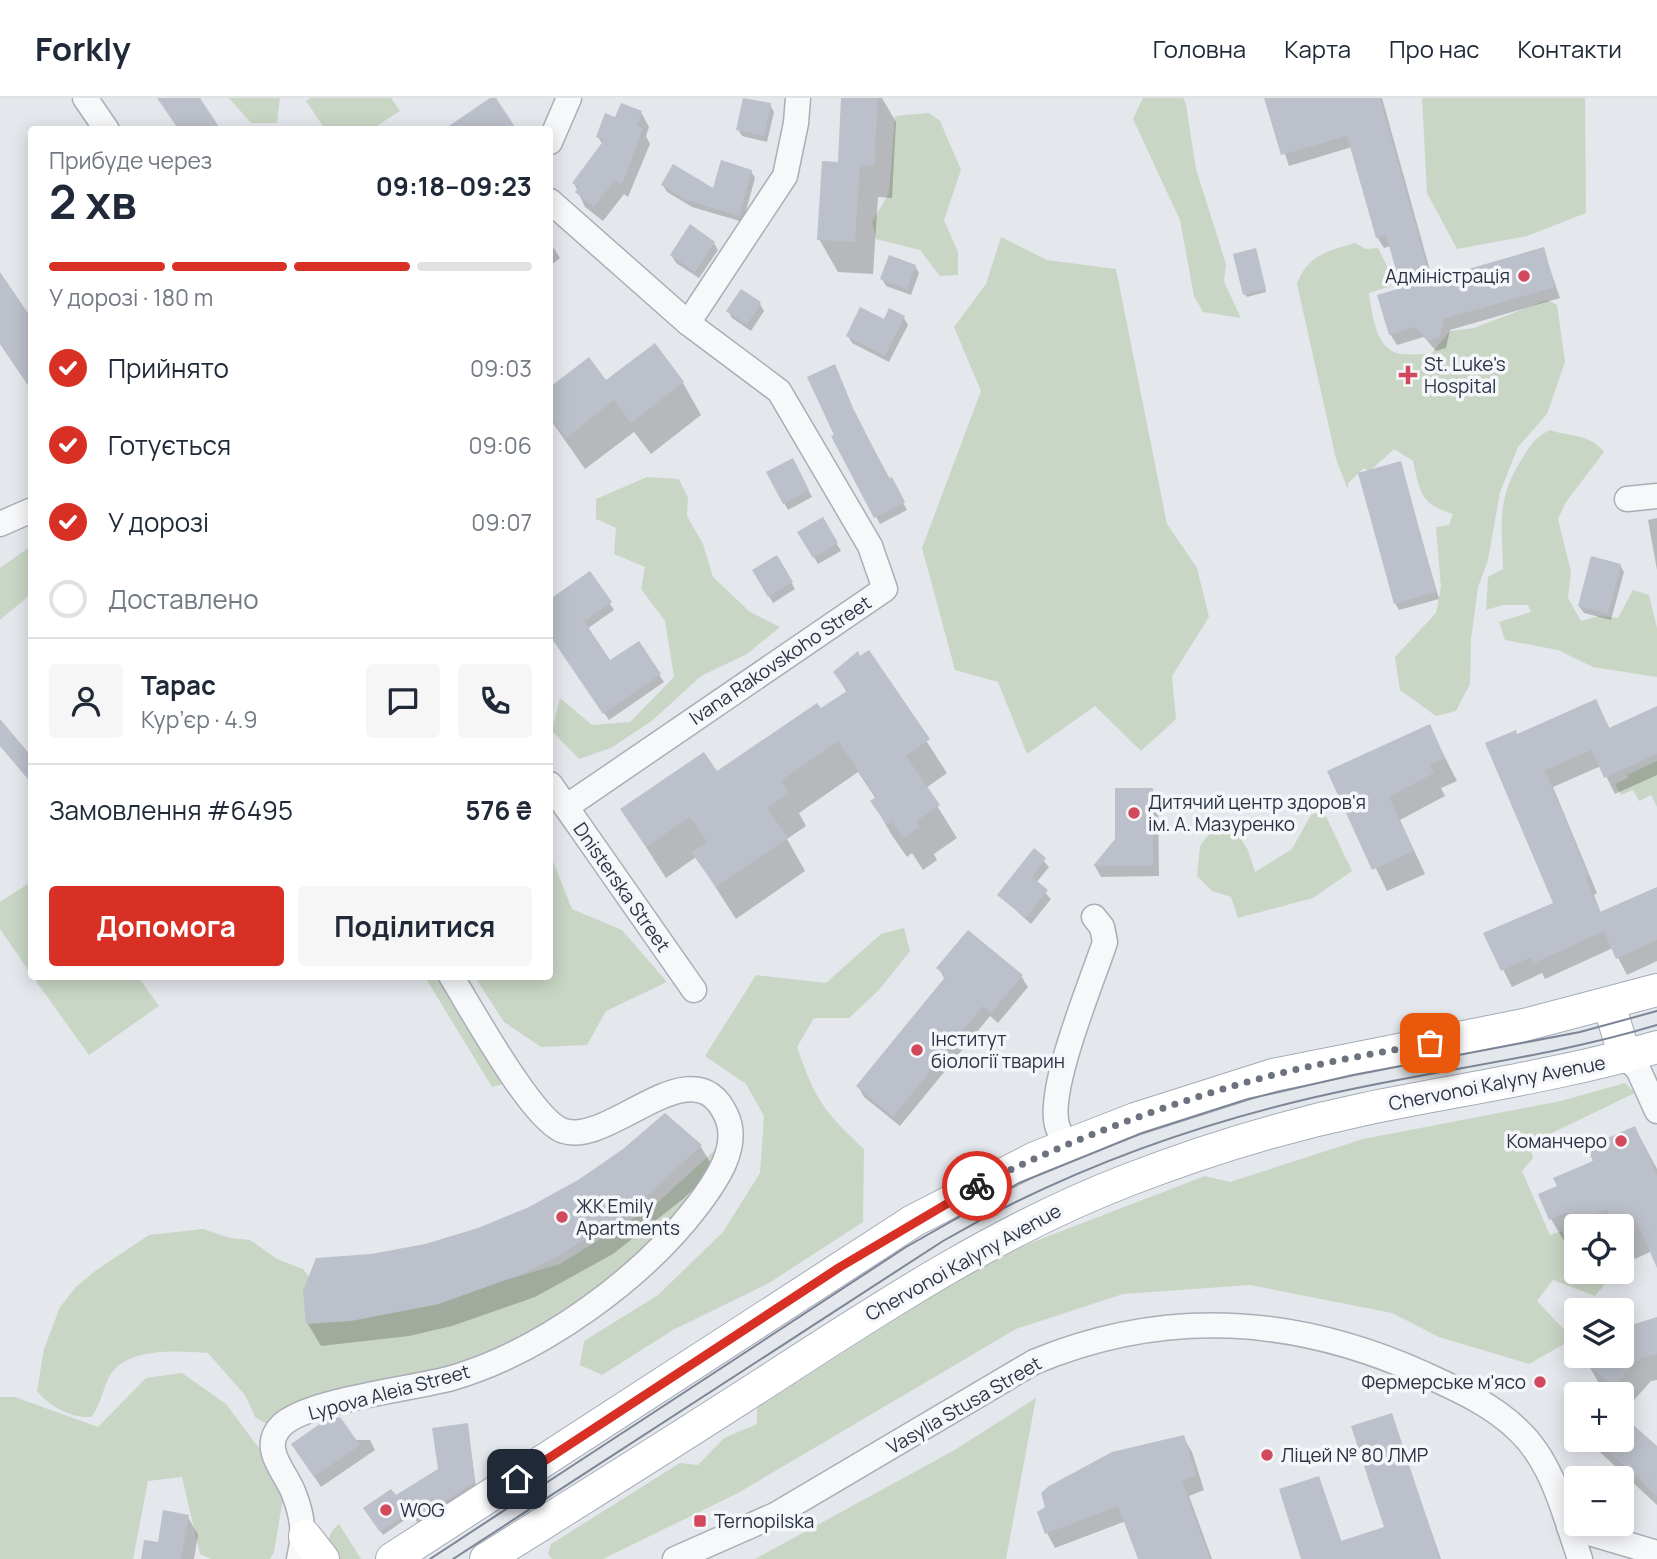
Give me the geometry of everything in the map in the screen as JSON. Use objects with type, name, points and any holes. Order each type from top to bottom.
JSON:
[{"type":"main road","points":[[392,1559],[913,1221],[960,1194],[1065,1145],[1209,1093],[1273,1075],[1524,1026],[1657,990]]},
{"type":"main road","points":[[1609,1004],[1626,1057]]},
{"type":"main road","name":"Chervonoi Kalyny Avenue","points":[[486,1559],[533,1544],[641,1462],[870,1312],[1013,1231],[1084,1198],[1266,1133],[1364,1109],[1626,1057],[1657,1047]]},
{"type":"main road","points":[[609,1420],[641,1462]]},
{"type":"street","points":[[85,98],[104,126]]},
{"type":"street","points":[[553,135],[569,98]]},
{"type":"street","points":[[553,204],[688,323],[785,176],[796,123],[798,98]]},
{"type":"street","name":"Ivana Rakovskoho Street","points":[[566,807],[885,589],[870,546],[779,391],[688,323]]},
{"type":"street","points":[[1627,499],[1657,496]]},
{"type":"street","points":[[0,524],[28,512]]},
{"type":"street","name":"Dnisterska Street","points":[[553,788],[694,990]]},
{"type":"street","points":[[1065,1145],[1056,1124],[1060,1079],[1105,942],[1102,927],[1094,917]]},
{"type":"street","name":"Lypova Aleia Street","points":[[309,1551],[294,1493],[274,1460],[275,1436],[281,1426],[295,1416],[329,1406],[452,1378],[524,1349],[608,1292],[640,1266],[687,1219],[712,1187],[725,1162],[731,1139],[726,1113],[716,1100],[705,1092],[687,1088],[664,1095],[591,1131],[567,1133],[558,1129],[544,1119],[528,1098],[454,980]]},
{"type":"street","points":[[1626,1057],[1638,1069],[1657,1111]]},
{"type":"street","name":"Vasylia Stusa Street","points":[[687,1557],[775,1515],[835,1482],[975,1394],[1034,1362],[1096,1340],[1132,1332],[1196,1325],[1237,1324],[1318,1335],[1388,1358],[1447,1384],[1493,1410],[1520,1431],[1539,1455],[1564,1515]]},
{"type":"street","points":[[1560,1559],[1566,1536]]},
{"type":"street","name":"Vasylia Stusa Street","points":[[1572,1536],[1580,1559]]},
{"type":"street","points":[[1599,1536],[1657,1553]]},
{"type":"green space","points":[[229,98],[280,98],[277,123],[251,123]]},
{"type":"green space","points":[[310,98],[391,98],[400,111],[377,126],[323,126],[306,101]]},
{"type":"green space","points":[[1143,98],[1183,98],[1186,104],[1196,169],[1226,264],[1224,282],[1241,318],[1203,312],[1194,296],[1180,220],[1133,119]]},
{"type":"green space","points":[[1422,98],[1585,98],[1586,213],[1527,236],[1457,249],[1427,193]]},
{"type":"green space","points":[[929,113],[940,121],[961,170],[944,220],[958,252],[958,275],[940,276],[920,250],[876,239],[872,222],[889,193],[895,116]]},
{"type":"green space","points":[[1001,237],[1047,260],[1116,269],[1167,524],[1197,568],[1209,617],[1172,676],[1176,719],[1141,751],[1095,706],[1027,754],[998,682],[955,670],[922,548],[981,391],[954,327],[986,284]]},
{"type":"green space","points":[[1355,243],[1366,249],[1378,248],[1387,266],[1391,286],[1369,293],[1377,331],[1386,347],[1393,352],[1431,354],[1450,331],[1474,328],[1547,300],[1557,305],[1565,362],[1547,414],[1518,447],[1500,492],[1488,560],[1478,587],[1471,640],[1470,684],[1456,711],[1436,716],[1400,690],[1395,657],[1436,613],[1441,587],[1436,527],[1449,525],[1453,514],[1428,501],[1420,489],[1413,461],[1394,449],[1369,472],[1364,468],[1348,483],[1348,490],[1336,459],[1297,284],[1306,266],[1313,260],[1327,252]]},
{"type":"green space","points":[[1550,430],[1586,439],[1604,452],[1566,502],[1558,519],[1571,572],[1568,598],[1581,621],[1599,616],[1618,618],[1633,590],[1649,595],[1657,628],[1657,677],[1593,667],[1558,650],[1505,640],[1499,622],[1531,612],[1528,605],[1503,605],[1486,610],[1488,577],[1503,569],[1502,524],[1508,486],[1529,448]]},
{"type":"green space","points":[[647,477],[679,479],[688,498],[687,516],[703,544],[713,577],[750,612],[780,627],[747,654],[701,676],[653,720],[611,748],[579,759],[553,732],[560,698],[592,725],[630,722],[674,677],[665,621],[641,589],[645,567],[614,554],[616,528],[596,519],[596,499]]},
{"type":"green space","points":[[28,548],[28,597],[0,620],[0,568]]},
{"type":"green space","points":[[1657,761],[1657,807],[1651,795],[1639,801],[1633,790],[1621,795],[1615,784],[1628,778],[1627,775]]},
{"type":"green space","points":[[1323,810],[1352,871],[1313,898],[1238,918],[1231,897],[1212,891],[1197,876],[1200,846],[1211,831],[1238,835],[1248,850],[1255,872],[1292,849],[1311,815]]},
{"type":"green space","points":[[553,862],[572,909],[622,930],[667,982],[606,1011],[587,1045],[541,1047],[504,1022],[477,980],[553,980]]},
{"type":"green space","points":[[28,884],[28,970],[0,929],[0,902]]},
{"type":"green space","points":[[904,928],[910,951],[879,990],[849,1018],[814,1018],[797,1047],[809,1080],[822,1103],[864,1149],[863,1222],[769,1283],[673,1330],[602,1375],[580,1365],[584,1341],[658,1295],[723,1232],[760,1173],[764,1116],[746,1084],[705,1056],[756,975],[826,983],[881,934]]},
{"type":"green space","points":[[35,980],[140,980],[159,1006],[89,1055]]},
{"type":"green space","points":[[427,980],[438,980],[503,1084],[492,1087]]},
{"type":"green space","points":[[1625,1083],[1635,1093],[1529,1144],[1533,1158],[1522,1171],[1550,1235],[1562,1231],[1564,1235],[1564,1284],[1605,1284],[1595,1296],[1553,1280],[1537,1301],[1564,1330],[1564,1344],[1529,1364],[1439,1337],[1392,1313],[1250,1285],[1123,1294],[1016,1329],[738,1493],[603,1559],[552,1559],[548,1554],[551,1544],[680,1463],[698,1465],[724,1438],[757,1424],[757,1408],[991,1258],[1205,1176],[1230,1182],[1363,1139],[1561,1101]]},
{"type":"green space","points":[[728,1138],[712,1179],[622,1275],[495,1353],[267,1424],[255,1417],[245,1395],[208,1353],[154,1353],[128,1360],[117,1367],[109,1377],[91,1417],[76,1416],[61,1410],[37,1391],[44,1349],[60,1307],[76,1287],[95,1271],[149,1235],[203,1229],[230,1238],[250,1240],[277,1259],[303,1269],[315,1284],[489,1285],[560,1264],[655,1205]]},
{"type":"green space","points":[[182,1373],[226,1404],[270,1463],[283,1498],[274,1552],[270,1559],[211,1559],[200,1554],[182,1477],[148,1481],[133,1559],[0,1559],[0,1397],[15,1397],[98,1427],[146,1378]]},
{"type":"green space","points":[[1036,1398],[1006,1559],[755,1559],[953,1451]]},
{"type":"green space","points":[[339,1524],[361,1559],[333,1559],[329,1540],[331,1532]]},
{"type":"building","points":[[157,98],[200,98],[218,126],[176,126]]},
{"type":"building","points":[[490,98],[496,98],[514,126],[449,126]]},
{"type":"building","points":[[743,98],[771,103],[764,136],[736,130]]},
{"type":"building","points":[[841,98],[878,98],[874,166],[860,165],[855,242],[817,240],[822,161],[838,162]]},
{"type":"building","points":[[1264,98],[1380,98],[1431,280],[1544,247],[1555,287],[1444,319],[1440,337],[1428,341],[1416,327],[1389,335],[1377,295],[1401,288],[1386,235],[1376,238],[1347,136],[1281,155]]},
{"type":"building","points":[[621,103],[642,111],[637,125],[643,128],[623,182],[620,184],[615,180],[594,207],[575,192],[579,187],[572,183],[604,140],[596,137],[605,113],[615,117]]},
{"type":"building","points":[[721,160],[752,170],[739,216],[686,200],[661,185],[673,164],[713,188]]},
{"type":"building","points":[[690,224],[715,242],[695,272],[670,255]]},
{"type":"building","points":[[1256,248],[1266,289],[1243,295],[1233,254]]},
{"type":"building","points":[[889,255],[916,265],[907,289],[880,279]]},
{"type":"building","points":[[0,272],[28,313],[28,384],[0,343]]},
{"type":"building","points":[[741,289],[761,302],[747,325],[726,311]]},
{"type":"building","points":[[860,307],[884,319],[889,308],[905,316],[885,356],[846,336]]},
{"type":"building","points":[[655,343],[684,382],[631,423],[614,400],[566,438],[553,420],[553,385],[589,357],[606,380]]},
{"type":"building","points":[[835,364],[853,408],[889,479],[892,477],[905,502],[874,518],[831,436],[834,435],[807,377]]},
{"type":"building","points":[[793,458],[809,490],[783,504],[766,472]]},
{"type":"building","points":[[1401,461],[1436,592],[1394,604],[1358,473]]},
{"type":"building","points":[[823,517],[838,543],[813,558],[797,532]]},
{"type":"building","points":[[777,555],[793,582],[768,597],[752,570]]},
{"type":"building","points":[[1591,556],[1621,564],[1608,614],[1578,606]]},
{"type":"building","points":[[590,571],[612,602],[584,621],[610,660],[639,641],[661,674],[603,714],[553,640],[553,597]]},
{"type":"building","points":[[869,650],[930,739],[906,756],[940,805],[916,821],[920,827],[903,838],[892,822],[887,825],[870,801],[876,797],[838,741],[781,781],[789,793],[767,808],[788,838],[716,887],[691,852],[707,842],[690,817],[646,847],[620,809],[704,752],[717,771],[817,703],[821,708],[847,691],[833,672],[858,651],[860,656]]},
{"type":"building","points":[[1596,699],[1609,728],[1657,706],[1657,754],[1604,778],[1592,750],[1545,770],[1589,876],[1586,878],[1600,912],[1657,887],[1657,940],[1616,959],[1604,931],[1534,963],[1531,957],[1501,971],[1483,933],[1553,903],[1485,743],[1516,730],[1517,734]]},
{"type":"building","points":[[0,719],[28,752],[28,779],[0,746]]},
{"type":"building","points":[[1430,724],[1445,758],[1430,765],[1434,773],[1389,797],[1414,851],[1372,870],[1327,771]]},
{"type":"building","name":"Дитячий центр здоров'я ім. А. Мазуренко","points":[[1115,788],[1153,788],[1153,866],[1093,866],[1115,839]]},
{"type":"building","points":[[1034,848],[1046,858],[1032,877],[1048,890],[1026,918],[997,895]]},
{"type":"building","name":"Інститут біології тварин","points":[[968,930],[1023,975],[991,1013],[983,1006],[893,1117],[856,1086],[946,976],[936,968]]},
{"type":"building","name":"ЖК Emily Apartments","points":[[665,1113],[702,1145],[637,1205],[562,1254],[522,1274],[439,1304],[351,1321],[306,1324],[303,1291],[316,1258],[371,1254],[425,1244],[478,1228],[529,1207],[578,1180],[623,1149]]},
{"type":"building","points":[[1635,1126],[1657,1175],[1657,1268],[1634,1214],[1609,1214],[1607,1209],[1595,1214],[1567,1212],[1549,1220],[1538,1194],[1557,1186],[1553,1178],[1593,1161],[1587,1147]]},
{"type":"building","points":[[1657,1317],[1657,1354],[1638,1359],[1634,1364],[1634,1324]]},
{"type":"building","points":[[1591,1368],[1630,1368],[1618,1382],[1608,1382]]},
{"type":"building","points":[[1392,1413],[1440,1559],[1301,1559],[1279,1489],[1319,1476],[1341,1541],[1384,1527],[1351,1426]]},
{"type":"building","points":[[340,1417],[360,1445],[314,1477],[291,1444],[324,1421]]},
{"type":"building","points":[[468,1423],[475,1482],[415,1520],[409,1512],[380,1532],[363,1508],[391,1489],[396,1495],[438,1469],[432,1428]]},
{"type":"building","points":[[1634,1426],[1657,1446],[1657,1496],[1634,1475],[1634,1466],[1624,1466],[1609,1452],[1634,1452]]},
{"type":"building","points":[[1184,1435],[1196,1475],[1182,1481],[1210,1559],[1138,1559],[1118,1506],[1045,1534],[1037,1512],[1045,1507],[1041,1493],[1049,1486],[1112,1452]]},
{"type":"building","points":[[163,1510],[189,1515],[181,1559],[141,1559],[144,1540],[158,1542]]},
{"type":"tram line","points":[[430,1559],[906,1247],[1019,1183],[1142,1133],[1248,1099],[1353,1075],[1580,1032],[1657,1011]]},
{"type":"tram line","points":[[453,1559],[943,1241],[1073,1176],[1118,1157],[1256,1112],[1347,1090],[1569,1047],[1657,1025]]},
{"type":"way so far","points":[[977,1186],[1065,1145],[1209,1093],[1301,1068],[1430,1043]]},
{"type":"place","name":"Адміністрація","points":[[1524,276]]},
{"type":"place","name":"St. Luke's Hospital","points":[[1408,375]]},
{"type":"place","name":"Дитячий центр здоров'я ім. А. Мазуренко","points":[[1134,813]]},
{"type":"place","name":"Інститут біології тварин","points":[[917,1050]]},
{"type":"place","name":"Команчеро","points":[[1621,1141]]},
{"type":"place","name":"ЖК Emily Apartments","points":[[562,1217]]},
{"type":"place","name":"Фермерське м'ясо","points":[[1540,1382]]},
{"type":"place","name":"Ліцей № 80 ЛМР","points":[[1267,1455]]},
{"type":"place","name":"WOG","points":[[386,1510]]},
{"type":"place","name":"Ternopilska","points":[[700,1521]]},
{"type":"route","points":[[517,1479],[840,1267],[913,1221],[977,1186]]}]
